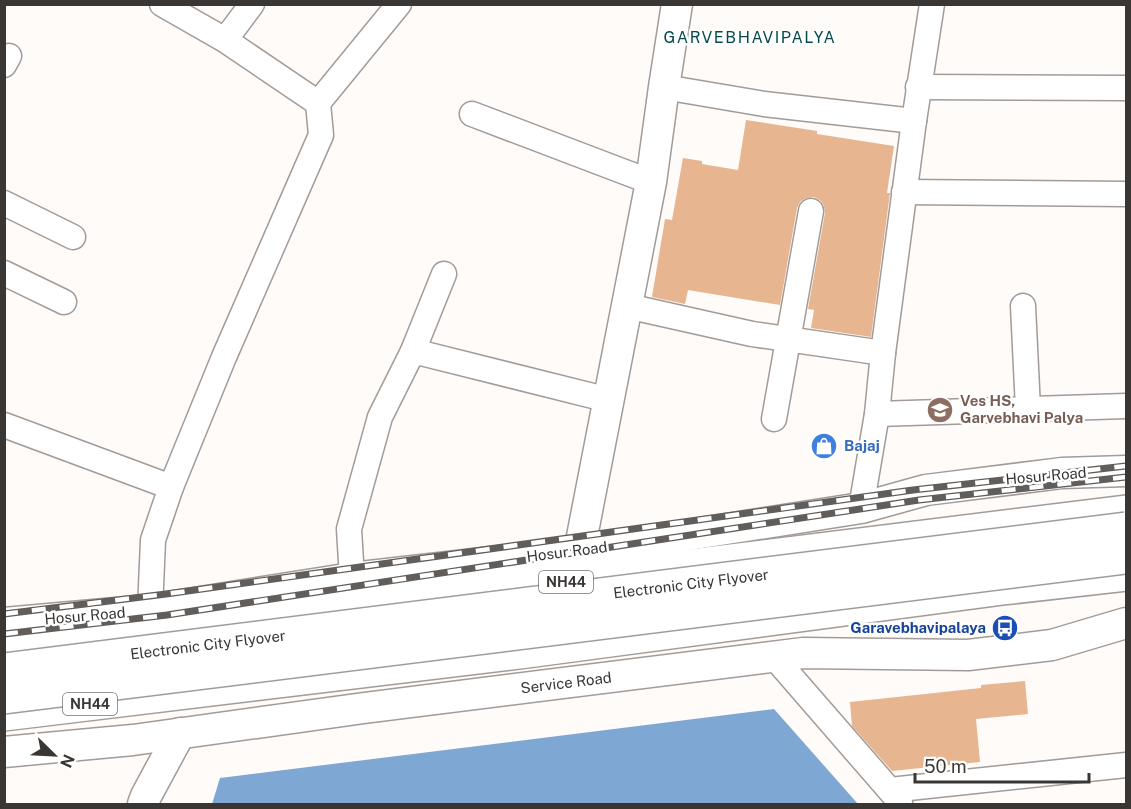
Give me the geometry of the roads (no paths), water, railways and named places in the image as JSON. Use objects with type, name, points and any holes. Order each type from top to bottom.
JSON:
[{"type":"highway","name":"Hosur Road","points":[[4,651],[159,621],[1126,512]]},
{"type":"highway","name":"Electronic City Flyover","points":[[4,670],[1126,529]]},
{"type":"highway","name":"Electronic City Flyover","points":[[4,698],[1126,557]]},
{"type":"highway","name":"NH44","points":[[4,714],[1126,574]]},
{"type":"highway","points":[[159,621],[175,693]]},
{"type":"street","points":[[162,4],[225,40],[318,103]]},
{"type":"street","points":[[225,40],[252,4]]},
{"type":"street","points":[[159,621],[153,540],[171,486],[224,357],[321,135],[318,103],[399,4]]},
{"type":"street","points":[[579,552],[651,183],[663,87],[677,4]]},
{"type":"street","points":[[861,508],[878,414],[883,353],[904,192],[932,4]]},
{"type":"street","points":[[663,87],[764,104],[914,121]]},
{"type":"street","points":[[918,87],[1126,88]]},
{"type":"street","points":[[472,114],[651,183]]},
{"type":"street","points":[[904,192],[1126,194]]},
{"type":"street","points":[[4,203],[73,237]]},
{"type":"street","points":[[774,419],[811,211]]},
{"type":"street","points":[[4,273],[64,302]]},
{"type":"street","points":[[352,578],[348,529],[380,417],[413,351],[444,274]]},
{"type":"street","points":[[627,306],[752,334],[883,353]]},
{"type":"street","points":[[1023,306],[1028,409]]},
{"type":"street","points":[[413,351],[609,400]]},
{"type":"street","points":[[878,414],[1126,406]]},
{"type":"street","points":[[4,425],[171,486]]},
{"type":"street","name":"Hosur Road","points":[[4,623],[159,621],[352,578],[579,552],[861,508],[926,490],[1062,473],[1126,471]]},
{"type":"street","name":"Service Road","points":[[4,752],[133,740],[803,653],[968,655],[1052,645],[1126,623]]},
{"type":"street","points":[[774,657],[896,797],[1126,765]]},
{"type":"street","points":[[144,800],[180,734]]},
{"type":"street","points":[[133,740],[144,800]]},
{"type":"water","points":[[774,709],[858,804],[212,804],[220,778]]},
{"type":"railway","points":[[4,614],[166,594],[913,490],[1126,466]]},
{"type":"railway","points":[[4,634],[167,615],[919,500],[1126,477]]},
{"type":"place","name":"Ves HS, Garvebhavi Palya","points":[[940,410]]},
{"type":"place","name":"Bajaj","points":[[824,446]]},
{"type":"place","name":"Garavebhavipalaya","points":[[1005,628]]},
{"type":"district","name":"GARVEBHAVIPALYA","points":[[750,37]]}]
